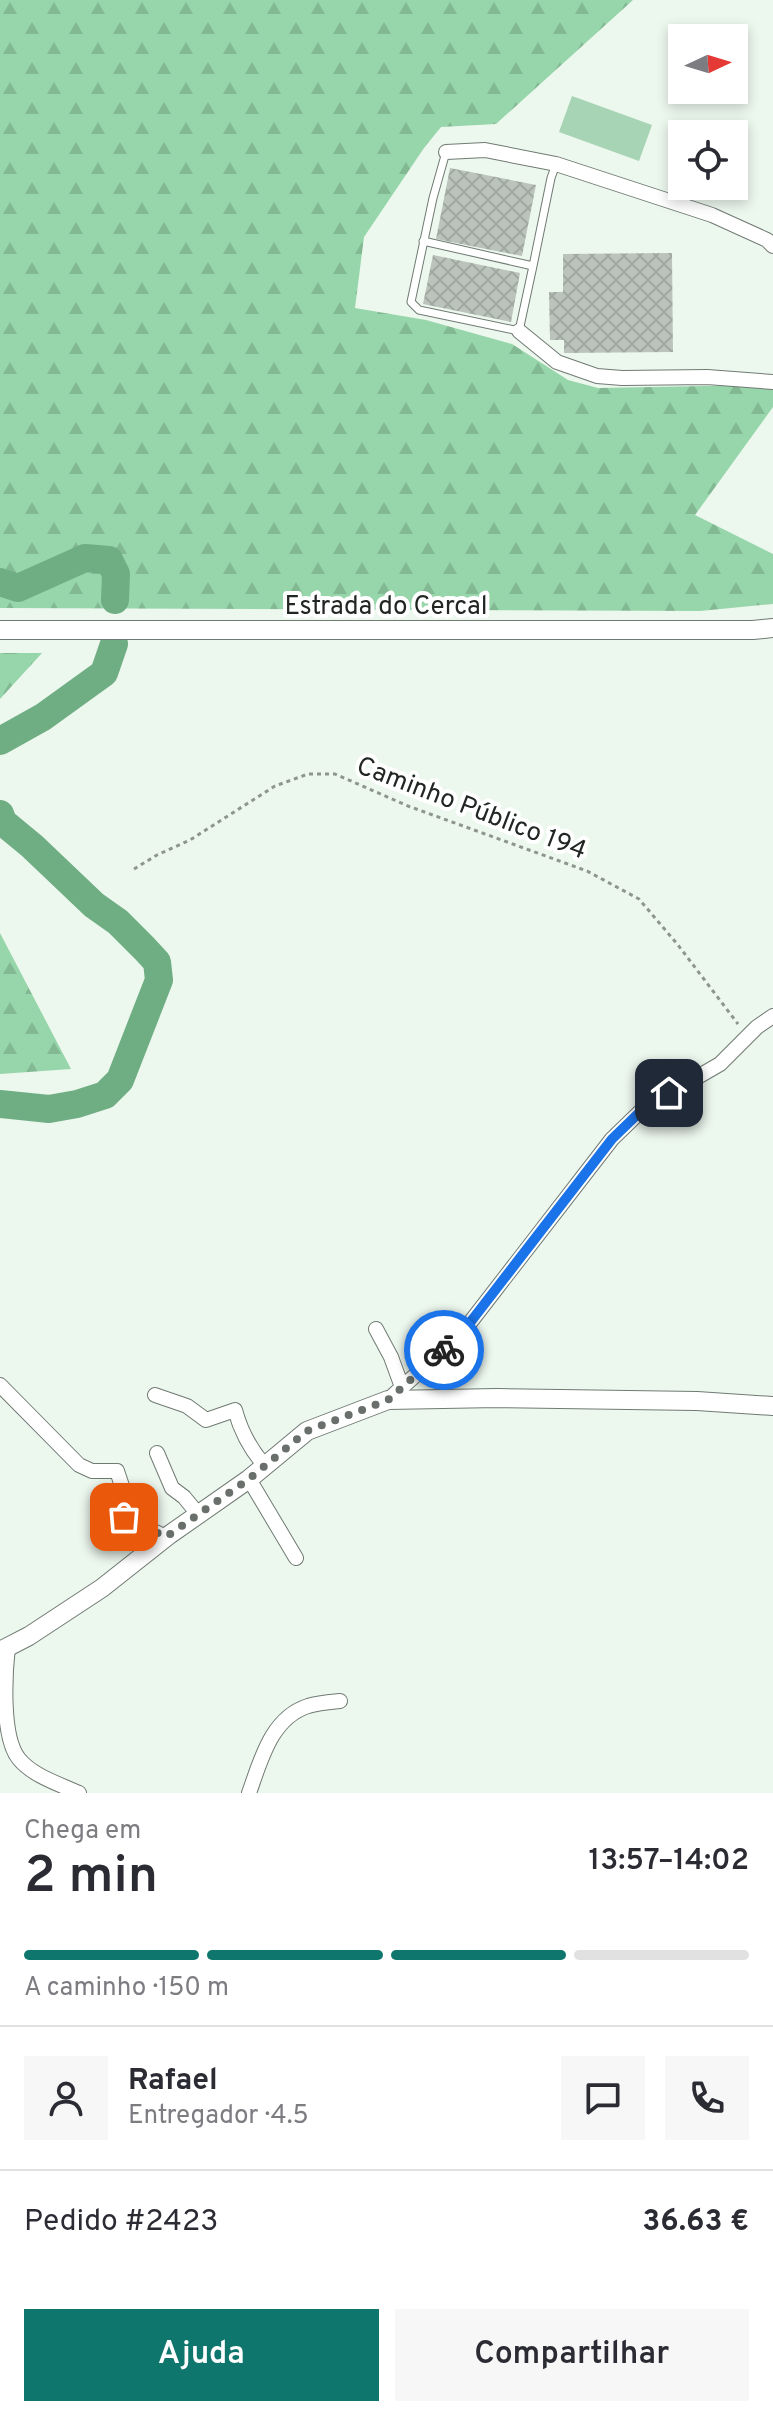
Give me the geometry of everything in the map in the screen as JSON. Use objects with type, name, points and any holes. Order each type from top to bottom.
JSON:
[{"type":"street","points":[[446,152],[485,150],[556,164],[712,215],[767,240],[773,246]]},
{"type":"street","points":[[519,331],[557,362],[597,376],[707,377],[773,382]]},
{"type":"street","name":"Estrada do Cercal","points":[[0,630],[773,628]]},
{"type":"street","points":[[79,1793],[42,1777],[18,1758],[10,1736],[4,1685],[4,1648],[29,1636],[102,1588],[166,1537],[249,1479],[307,1431],[395,1394],[462,1333],[612,1139],[644,1108],[720,1064],[773,1016]]},
{"type":"street","points":[[376,1329],[391,1357],[395,1394]]},
{"type":"street","points":[[0,1385],[79,1465],[92,1471],[117,1471],[124,1492],[118,1507],[130,1530],[147,1528],[166,1537]]},
{"type":"street","points":[[395,1394],[697,1401],[773,1406]]},
{"type":"street","points":[[155,1395],[187,1406],[206,1420],[235,1410],[240,1429],[253,1453],[265,1466]]},
{"type":"street","points":[[157,1453],[172,1488],[198,1514]]},
{"type":"street","points":[[249,1479],[296,1558]]},
{"type":"street","points":[[249,1793],[267,1745],[282,1721],[306,1706],[340,1701]]},
{"type":"lane","points":[[446,152],[411,302],[419,310],[519,331],[556,164]]},
{"type":"lane","points":[[423,241],[533,266]]},
{"type":"path","name":"Caminho Público 194","points":[[134,869],[190,840],[275,786],[308,774],[335,774],[408,806],[587,871],[639,899],[748,1036]]},
{"type":"green space","points":[[0,0],[633,0],[496,124],[441,127],[364,237],[355,308],[426,320],[512,344],[568,380],[598,388],[761,385],[773,390],[773,407],[695,515],[773,554],[773,604],[700,611],[0,608]]},
{"type":"green space","points":[[572,96],[652,125],[639,161],[559,132]]},
{"type":"green space","points":[[0,653],[42,653],[0,699]]},
{"type":"green space","points":[[0,933],[71,1069],[0,1074]]},
{"type":"building","points":[[450,168],[536,185],[522,256],[436,239]]},
{"type":"building","points":[[672,253],[673,352],[564,353],[564,340],[550,340],[549,292],[563,292],[563,254]]},
{"type":"building","points":[[433,255],[520,273],[511,322],[423,304]]},
{"type":"waterway","points":[[0,582],[18,588],[85,558],[109,560],[116,574],[115,600]]},
{"type":"waterway","points":[[0,741],[43,717],[104,673],[114,644]]},
{"type":"waterway","points":[[0,814],[3,822],[144,948],[157,962],[159,980],[120,1080],[105,1095],[49,1109],[0,1104]]},
{"type":"way so far","points":[[124,1517],[130,1530],[147,1528],[166,1537],[249,1479],[307,1431],[388,1400],[444,1350]]},
{"type":"route","points":[[444,1350],[462,1333],[612,1139],[644,1108],[669,1093]]}]
